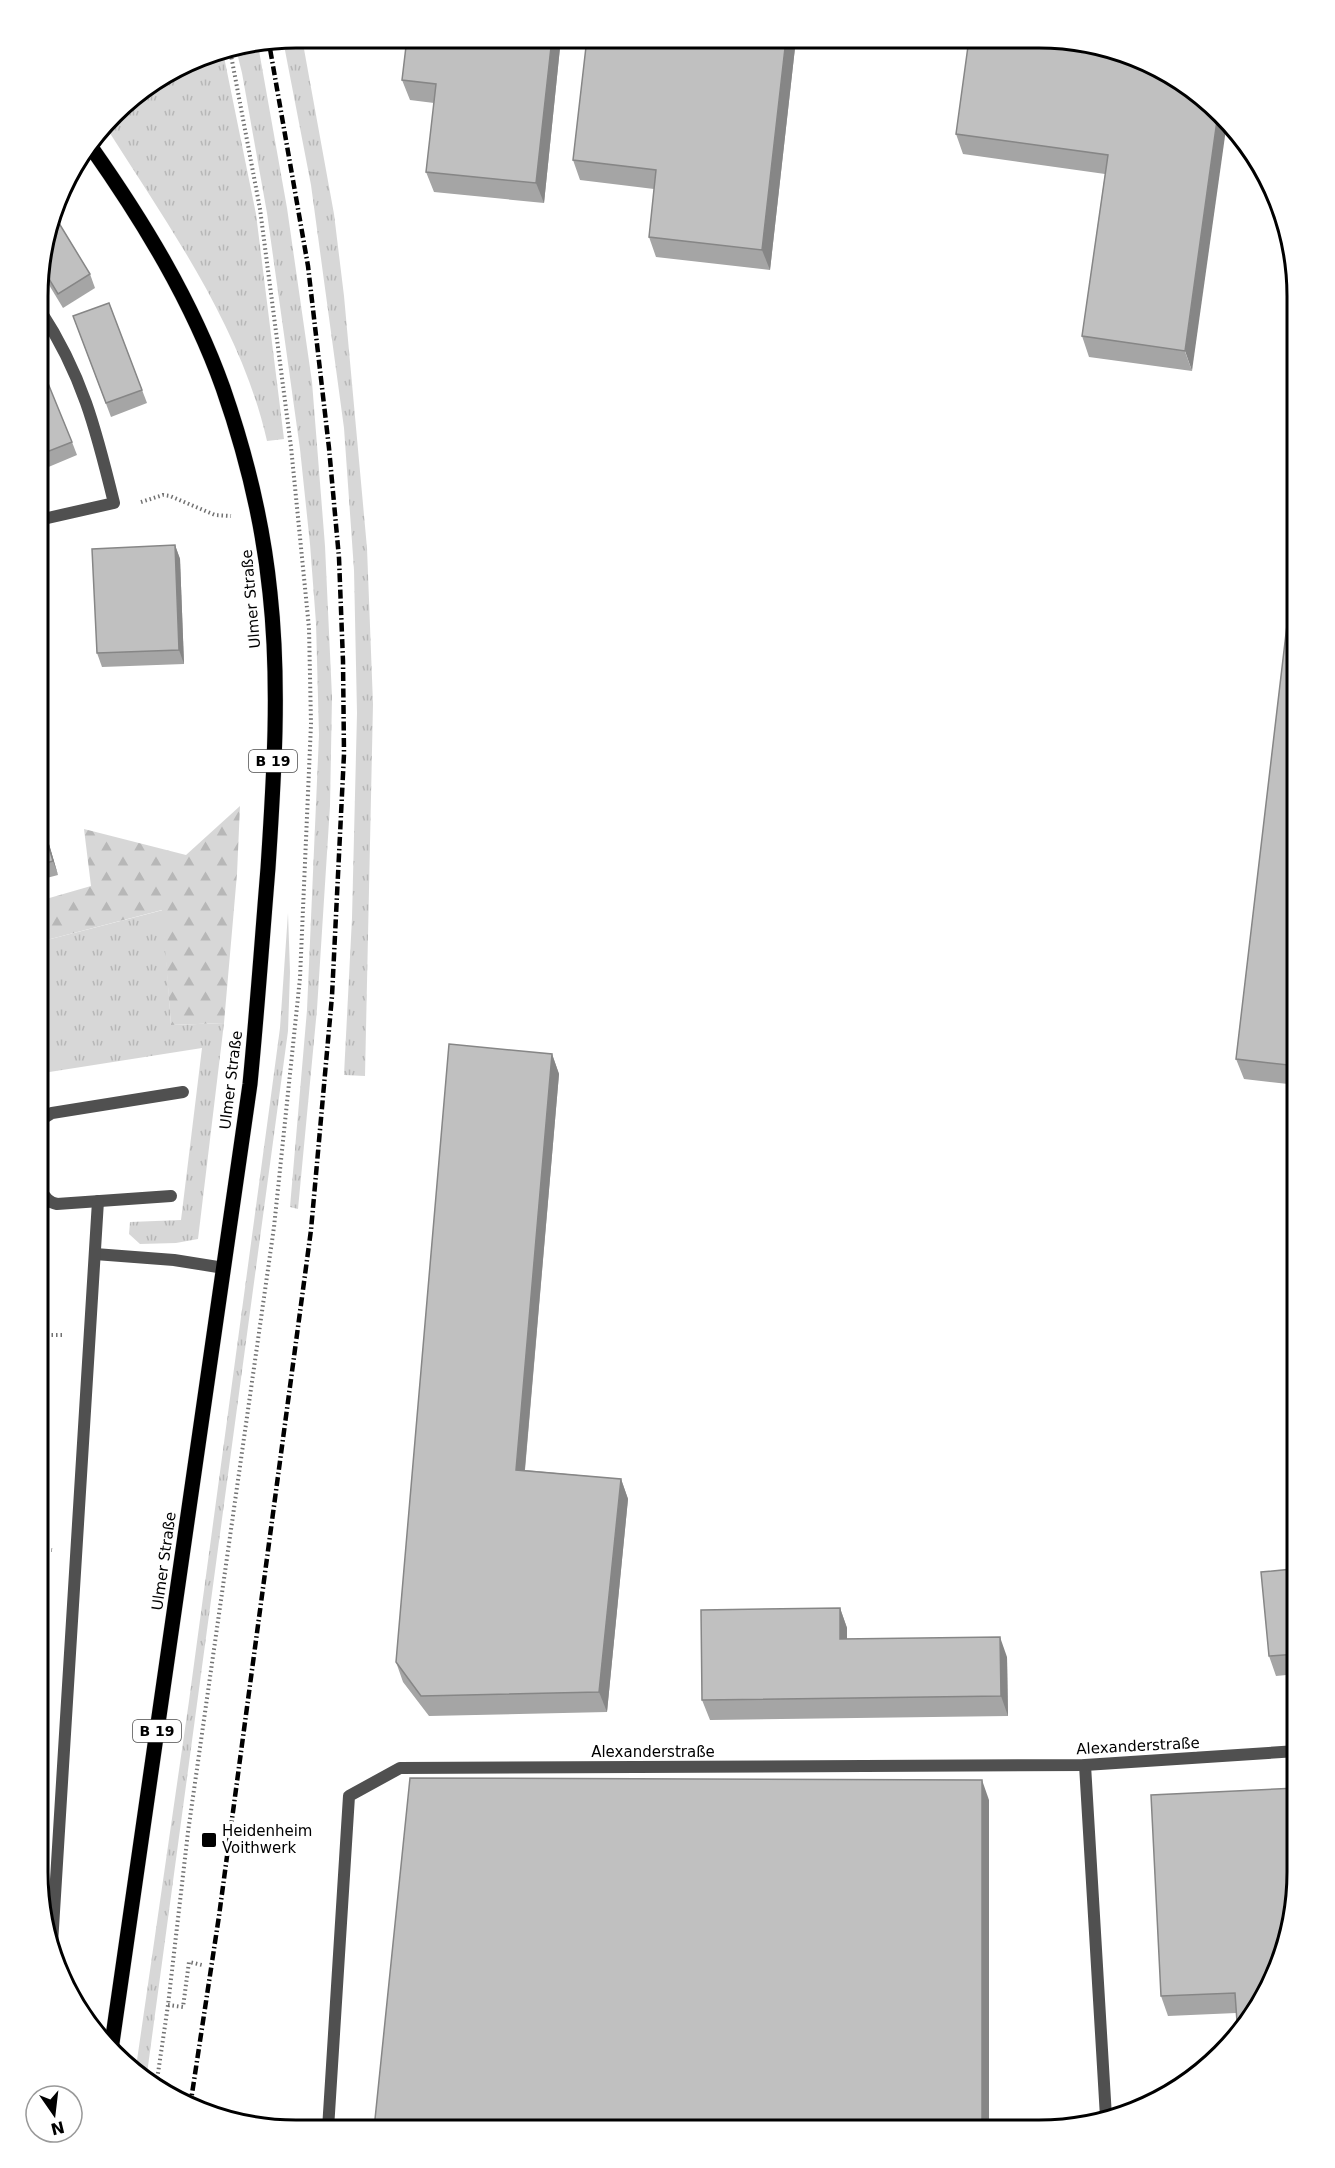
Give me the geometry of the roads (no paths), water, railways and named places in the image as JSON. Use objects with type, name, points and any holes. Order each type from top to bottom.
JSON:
[{"type":"main road","name":"Ulmer Straße","points":[[94,152],[152,240],[182,295],[222,387],[249,474],[265,550],[270,594],[275,697],[273,796],[250,1084],[113,2039]]},
{"type":"street","points":[[48,324],[71,363],[83,392],[95,426],[114,503],[48,518]]},
{"type":"street","points":[[48,1116],[183,1092]]},
{"type":"street","points":[[48,1201],[57,1204],[171,1196]]},
{"type":"street","points":[[53,1923],[98,1201]]},
{"type":"street","points":[[95,1254],[135,1255],[224,1268]]},
{"type":"street","name":"Alexanderstraße","points":[[329,2120],[349,1796],[400,1768],[1085,1765],[1287,1752]]},
{"type":"street","points":[[1085,1765],[1106,2111]]},
{"type":"railway","points":[[192,2097],[219,1916],[311,1230],[332,996],[344,754],[339,558],[329,448],[308,266],[270,50]]},
{"type":"place","name":"Heidenheim Voithwerk","points":[[209,1840]]}]
